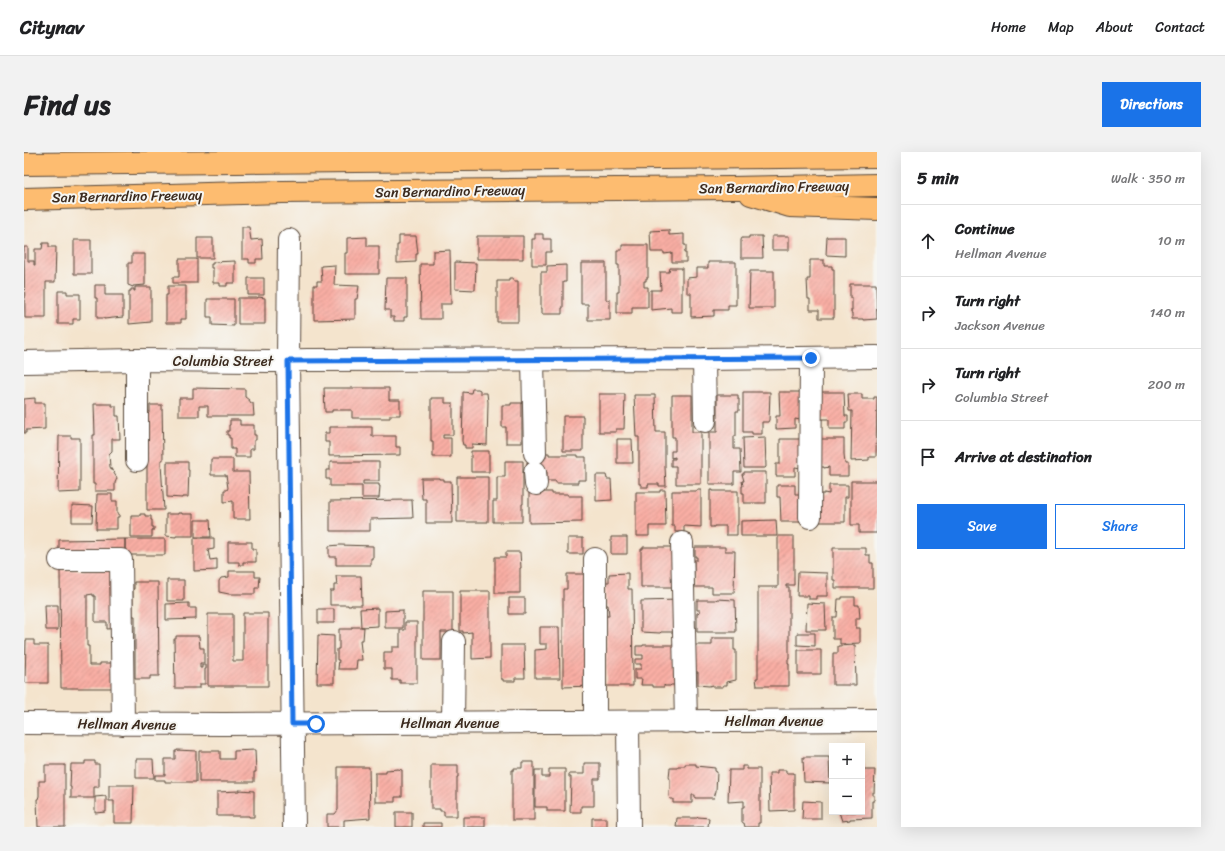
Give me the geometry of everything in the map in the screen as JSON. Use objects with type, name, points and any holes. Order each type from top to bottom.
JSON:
[{"type":"highway","points":[[24,164],[877,156]]},
{"type":"highway","name":"San Bernardino Freeway","points":[[24,199],[282,192],[731,188],[877,185]]},
{"type":"highway","points":[[731,188],[790,206],[877,209]]},
{"type":"street","points":[[289,240],[288,361],[294,827]]},
{"type":"street","points":[[810,517],[811,358]]},
{"type":"street","name":"Columbia Street","points":[[24,362],[137,360],[288,361],[877,358]]},
{"type":"street","points":[[704,359],[705,421]]},
{"type":"street","points":[[137,360],[137,460]]},
{"type":"street","points":[[533,360],[535,470]]},
{"type":"street","points":[[682,543],[686,722]]},
{"type":"street","points":[[595,559],[595,722]]},
{"type":"street","points":[[60,560],[121,560],[123,724]]},
{"type":"street","points":[[453,723],[454,642]]},
{"type":"street","name":"Hellman Avenue","points":[[24,723],[292,724],[877,720]]},
{"type":"street","points":[[628,722],[629,827]]},
{"type":"building","points":[[242,227],[249,227],[251,240],[262,239],[263,259],[256,259],[256,263],[249,263],[249,259],[242,259]]},
{"type":"building","points":[[669,230],[669,235],[684,234],[684,245],[686,245],[686,251],[684,251],[684,253],[686,253],[686,262],[672,262],[672,253],[664,254],[664,252],[651,252],[650,231]]},
{"type":"building","points":[[535,234],[543,234],[543,239],[551,239],[551,252],[546,252],[546,265],[532,265],[532,239],[535,239]]},
{"type":"building","points":[[399,236],[416,236],[418,254],[416,254],[416,262],[397,263],[397,245],[399,245]]},
{"type":"building","points":[[477,236],[523,236],[523,259],[477,259]]},
{"type":"building","points":[[749,236],[762,236],[763,258],[741,258],[741,240],[742,238],[749,238]]},
{"type":"building","points":[[772,236],[789,236],[789,250],[772,250]]},
{"type":"building","points":[[367,237],[367,246],[379,246],[379,274],[345,274],[347,238]]},
{"type":"building","points":[[827,237],[845,237],[845,256],[826,255]]},
{"type":"building","points":[[197,238],[213,238],[213,258],[197,258]]},
{"type":"building","points":[[74,240],[91,240],[91,274],[74,274]]},
{"type":"building","points":[[43,243],[49,243],[49,247],[56,247],[55,282],[46,282],[46,318],[25,318],[24,247],[28,247],[28,261],[34,261],[35,265],[35,249],[42,249]]},
{"type":"building","points":[[622,245],[648,245],[648,278],[644,281],[644,287],[648,287],[648,307],[632,307],[632,313],[617,313],[619,265],[617,265],[617,250],[622,250]]},
{"type":"building","points":[[450,250],[451,304],[441,304],[441,319],[421,319],[420,264],[433,264],[433,251]]},
{"type":"building","points":[[132,254],[145,254],[145,285],[133,287],[128,285],[128,263],[132,263]]},
{"type":"building","points":[[179,259],[197,259],[197,283],[173,283],[173,277],[179,277]]},
{"type":"building","points":[[810,260],[824,260],[824,266],[832,266],[832,269],[834,269],[834,318],[819,318],[819,310],[810,310],[807,279],[810,279]]},
{"type":"building","points":[[235,261],[235,283],[227,283],[227,286],[220,286],[220,283],[213,283],[213,268],[211,268],[211,264],[213,264],[213,262]]},
{"type":"building","points":[[455,262],[476,263],[475,290],[455,289]]},
{"type":"building","points":[[708,262],[736,262],[736,305],[728,305],[728,310],[714,310],[714,316],[691,317],[691,293],[687,293],[687,278],[697,277],[697,268],[708,268]]},
{"type":"building","points":[[581,263],[606,263],[606,300],[610,300],[610,320],[588,320],[588,304],[581,304]]},
{"type":"building","points":[[335,265],[334,285],[359,286],[357,299],[355,299],[355,319],[314,320],[314,285],[317,285],[317,281],[322,281],[321,266]]},
{"type":"building","points":[[566,265],[566,282],[563,282],[562,314],[542,314],[541,272],[547,272],[547,266]]},
{"type":"building","points":[[670,268],[682,268],[682,312],[671,312],[671,308],[651,310],[651,290],[661,290],[660,272],[669,272]]},
{"type":"building","points":[[750,271],[774,271],[774,308],[749,308]]},
{"type":"building","points":[[248,278],[264,278],[264,295],[248,295]]},
{"type":"building","points":[[386,278],[407,278],[407,317],[404,317],[404,321],[394,321],[394,317],[390,317],[390,310],[385,310]]},
{"type":"building","points":[[509,278],[513,278],[513,281],[518,281],[518,322],[497,322],[497,281],[509,281]]},
{"type":"building","points":[[850,284],[876,284],[877,319],[852,319]]},
{"type":"building","points":[[95,285],[105,285],[105,295],[123,295],[123,317],[104,319],[97,318],[97,298],[95,298]]},
{"type":"building","points":[[168,286],[186,286],[186,319],[181,319],[181,323],[166,323],[166,295],[168,295]]},
{"type":"building","points":[[135,287],[151,287],[151,322],[129,324],[129,291],[134,289],[135,291]]},
{"type":"building","points":[[58,291],[67,291],[67,294],[80,294],[80,319],[73,319],[73,324],[58,324]]},
{"type":"building","points":[[238,298],[265,298],[265,324],[238,324]]},
{"type":"building","points":[[207,299],[234,299],[234,326],[212,325],[212,317],[207,317]]},
{"type":"building","points":[[193,388],[245,389],[245,397],[253,403],[254,416],[208,416],[208,406],[199,406],[199,416],[179,416],[179,398],[193,398]]},
{"type":"building","points":[[324,388],[389,388],[389,400],[400,400],[400,415],[390,415],[390,418],[352,418],[352,410],[332,410],[332,412],[325,412]]},
{"type":"building","points":[[472,389],[480,390],[480,393],[487,393],[487,445],[472,444],[472,448],[465,448],[462,441],[463,392],[471,393]]},
{"type":"building","points":[[743,392],[770,392],[769,420],[768,422],[762,422],[762,434],[743,432]]},
{"type":"building","points":[[779,392],[804,392],[800,420],[795,419],[795,428],[776,429],[776,416],[780,416]]},
{"type":"building","points":[[820,392],[844,392],[845,416],[848,416],[848,422],[845,422],[845,429],[829,429],[829,419],[820,419]]},
{"type":"building","points":[[599,394],[625,394],[624,429],[616,429],[616,432],[599,432]]},
{"type":"building","points":[[848,394],[862,394],[862,399],[874,399],[874,397],[877,397],[876,457],[869,457],[869,460],[851,461],[852,411],[849,411]]},
{"type":"building","points":[[634,395],[655,395],[656,432],[665,432],[666,486],[659,486],[659,484],[648,484],[648,487],[641,487],[641,484],[639,484],[639,437],[636,437]]},
{"type":"building","points":[[672,395],[692,395],[692,432],[701,432],[701,484],[676,484],[676,466],[671,466],[671,459],[675,459],[675,457],[671,458],[671,451],[675,451],[675,437],[672,437]]},
{"type":"building","points":[[717,395],[738,395],[739,399],[739,411],[736,411],[736,436],[734,436],[734,449],[740,449],[741,472],[734,472],[734,484],[709,484],[709,432],[717,432]]},
{"type":"building","points":[[35,398],[35,403],[45,403],[45,429],[26,430],[26,433],[24,433],[24,399]]},
{"type":"building","points":[[431,398],[445,398],[445,403],[453,403],[453,435],[443,435],[443,438],[451,438],[451,457],[433,457],[433,441],[431,441]]},
{"type":"building","points":[[511,403],[522,403],[522,443],[506,443],[506,427],[502,427],[502,405],[511,405]]},
{"type":"building","points":[[94,404],[112,404],[112,406],[116,406],[116,416],[119,416],[120,439],[112,439],[112,451],[109,454],[110,467],[117,478],[115,483],[115,491],[95,491],[95,484],[93,484],[93,435],[95,435]]},
{"type":"building","points":[[150,405],[162,405],[163,460],[161,460],[161,464],[164,510],[147,510],[147,453],[140,412],[150,412]]},
{"type":"building","points":[[563,416],[583,416],[583,451],[563,451]]},
{"type":"building","points":[[230,420],[240,420],[240,425],[254,425],[254,435],[256,435],[256,440],[254,440],[254,449],[250,449],[250,457],[235,457],[235,449],[231,449],[231,438],[227,435]]},
{"type":"building","points":[[329,427],[372,427],[372,436],[396,436],[396,447],[400,447],[400,455],[329,456],[329,442],[325,442],[325,433],[329,433]]},
{"type":"building","points":[[59,436],[80,438],[80,492],[58,493]]},
{"type":"building","points":[[765,437],[766,467],[744,468],[743,438]]},
{"type":"building","points":[[617,439],[632,439],[633,463],[617,463]]},
{"type":"building","points":[[780,439],[804,439],[801,468],[795,467],[795,476],[776,476],[776,464],[780,464]]},
{"type":"building","points":[[820,439],[844,439],[845,464],[848,464],[848,476],[829,476],[829,467],[820,467]]},
{"type":"building","points":[[471,451],[489,451],[489,472],[471,472]]},
{"type":"building","points":[[531,453],[549,453],[549,455],[578,455],[578,457],[586,457],[586,480],[578,480],[578,483],[556,483],[556,481],[547,481],[547,472],[527,472],[527,462],[531,462]]},
{"type":"building","points":[[211,459],[233,459],[233,472],[249,472],[250,519],[233,519],[233,501],[224,502],[224,490],[227,490],[228,488],[226,475],[211,475]]},
{"type":"building","points":[[505,461],[523,461],[522,522],[493,522],[493,501],[497,501],[497,477],[505,477]]},
{"type":"building","points":[[167,462],[188,462],[188,497],[167,497]]},
{"type":"building","points":[[330,462],[379,462],[379,481],[363,481],[363,484],[379,484],[379,498],[362,498],[362,486],[330,486],[330,479],[326,479],[326,470],[330,470]]},
{"type":"building","points":[[744,472],[766,472],[766,503],[744,503],[742,481],[744,481],[742,474],[744,474]]},
{"type":"building","points":[[596,475],[606,475],[607,479],[611,479],[612,500],[596,501]]},
{"type":"building","points":[[457,477],[488,477],[488,522],[457,522]]},
{"type":"building","points":[[421,478],[439,478],[444,479],[444,481],[451,481],[452,523],[426,523],[426,499],[422,499]]},
{"type":"building","points":[[851,481],[877,481],[877,533],[859,533],[859,525],[851,525]]},
{"type":"building","points":[[777,485],[795,485],[795,494],[805,494],[805,522],[781,522],[780,497],[777,497]]},
{"type":"building","points":[[829,485],[848,485],[848,497],[845,497],[845,522],[820,522],[820,494],[829,494]]},
{"type":"building","points":[[529,489],[541,492],[552,492],[552,494],[582,496],[582,522],[529,523]]},
{"type":"building","points":[[660,490],[665,490],[666,526],[649,526],[649,536],[636,536],[636,492],[660,492]]},
{"type":"building","points":[[701,490],[701,527],[684,526],[684,532],[675,532],[675,526],[672,526],[672,491]]},
{"type":"building","points":[[710,490],[738,491],[737,535],[726,535],[726,526],[710,527]]},
{"type":"building","points":[[97,494],[112,494],[112,501],[117,501],[117,514],[119,514],[119,517],[117,517],[117,529],[96,529]]},
{"type":"building","points":[[412,500],[413,518],[370,519],[370,531],[330,531],[330,501]]},
{"type":"building","points":[[72,505],[93,506],[92,522],[72,522]]},
{"type":"building","points":[[140,514],[151,516],[152,527],[154,527],[154,530],[152,530],[152,537],[131,537],[131,516],[140,516]]},
{"type":"building","points":[[166,514],[193,514],[193,536],[166,536]]},
{"type":"building","points":[[195,520],[210,520],[211,537],[195,537]]},
{"type":"building","points":[[776,520],[777,536],[741,536],[741,521]]},
{"type":"building","points":[[778,536],[794,536],[794,585],[786,585],[786,587],[789,587],[789,686],[757,686],[758,587],[778,587]]},
{"type":"building","points":[[611,537],[627,537],[627,554],[611,554]]},
{"type":"building","points":[[194,538],[214,538],[214,549],[208,550],[210,560],[217,559],[217,570],[194,571]]},
{"type":"building","points":[[568,538],[583,538],[583,554],[568,554]]},
{"type":"building","points":[[125,539],[125,553],[59,554],[59,540]]},
{"type":"building","points":[[125,539],[165,539],[165,555],[125,555]]},
{"type":"building","points":[[228,542],[252,542],[252,549],[256,549],[256,562],[243,562],[243,565],[239,565],[239,562],[228,562]]},
{"type":"building","points":[[329,546],[373,546],[373,558],[371,558],[371,565],[336,565],[336,557],[329,557]]},
{"type":"building","points":[[643,547],[677,547],[677,587],[641,587],[641,549],[643,549]]},
{"type":"building","points":[[695,547],[725,547],[725,551],[735,551],[734,593],[712,593],[712,587],[694,587],[694,560],[697,560],[697,557],[695,557]]},
{"type":"building","points":[[833,548],[866,548],[866,555],[870,555],[870,563],[873,563],[873,588],[835,588],[835,580],[833,580]]},
{"type":"building","points":[[506,552],[520,552],[520,593],[495,593],[495,557],[506,557]]},
{"type":"building","points":[[60,570],[117,570],[120,628],[107,629],[107,622],[95,622],[95,596],[93,596],[93,594],[87,595],[87,646],[89,646],[89,665],[100,665],[100,663],[120,663],[120,688],[61,688]]},
{"type":"building","points":[[229,571],[255,571],[255,577],[260,577],[259,588],[255,588],[255,594],[229,594],[219,592],[219,581],[221,578],[229,577]]},
{"type":"building","points":[[798,572],[827,573],[827,596],[816,596],[816,599],[809,599],[809,596],[797,596]]},
{"type":"building","points":[[628,573],[628,589],[632,589],[633,686],[606,686],[606,616],[609,616],[608,605],[606,605],[605,582],[609,582],[609,574]]},
{"type":"building","points":[[567,574],[586,574],[590,686],[563,687],[563,589],[567,589]]},
{"type":"building","points":[[336,576],[361,576],[362,605],[330,605],[330,591],[334,591],[334,585],[337,585]]},
{"type":"building","points":[[167,580],[184,580],[184,601],[167,601]]},
{"type":"building","points":[[134,582],[158,582],[159,676],[150,676],[150,679],[135,679],[135,616],[133,616]]},
{"type":"building","points":[[423,591],[453,591],[453,632],[441,632],[441,660],[423,660]]},
{"type":"building","points":[[460,591],[490,591],[490,658],[472,659],[472,632],[463,633],[463,631],[460,631]]},
{"type":"building","points":[[842,597],[855,597],[855,605],[859,605],[860,618],[856,618],[856,628],[860,628],[860,643],[840,644],[840,639],[833,639],[833,617],[837,617],[838,599],[842,599]]},
{"type":"building","points":[[509,598],[525,598],[525,614],[509,614]]},
{"type":"building","points":[[679,600],[680,632],[641,632],[641,601]]},
{"type":"building","points":[[697,600],[735,600],[736,632],[697,632],[697,613],[700,612],[700,610],[697,610]]},
{"type":"building","points":[[189,603],[189,608],[196,608],[196,619],[166,620],[166,604]]},
{"type":"building","points":[[807,603],[825,604],[826,630],[806,630]]},
{"type":"building","points":[[45,605],[58,605],[58,630],[46,630]]},
{"type":"building","points":[[378,608],[378,626],[361,627],[360,609]]},
{"type":"building","points":[[318,609],[334,609],[334,623],[318,623]]},
{"type":"building","points":[[403,610],[403,628],[385,628],[385,611]]},
{"type":"building","points":[[243,613],[268,613],[268,686],[208,686],[208,614],[233,614],[233,661],[243,661]]},
{"type":"building","points":[[405,622],[417,622],[417,683],[400,683],[400,680],[392,680],[392,669],[384,669],[384,652],[392,652],[392,647],[400,647],[400,630],[405,630]]},
{"type":"building","points":[[352,627],[364,627],[363,640],[360,640],[362,660],[357,660],[356,669],[338,669],[339,660],[337,660],[337,649],[339,649],[339,629],[352,629]]},
{"type":"building","points":[[540,627],[559,627],[560,678],[535,678],[535,650],[547,649],[547,644],[540,644]]},
{"type":"building","points":[[797,633],[815,633],[815,646],[797,645]]},
{"type":"building","points":[[318,635],[334,636],[334,683],[317,683]]},
{"type":"building","points":[[176,636],[199,636],[200,648],[204,648],[204,663],[200,663],[200,668],[202,668],[202,665],[206,665],[205,684],[200,684],[200,688],[175,688],[174,639],[176,639]]},
{"type":"building","points":[[712,638],[734,638],[734,650],[736,650],[736,680],[727,682],[727,685],[723,685],[723,687],[698,685],[698,672],[695,672],[695,645],[712,645]]},
{"type":"building","points":[[26,640],[34,640],[34,645],[48,645],[48,683],[25,683]]},
{"type":"building","points":[[501,645],[524,645],[525,678],[515,678],[515,681],[503,681],[503,679],[501,679]]},
{"type":"building","points":[[677,645],[675,685],[653,687],[653,685],[641,685],[642,679],[635,679],[635,669],[641,669],[641,664],[635,664],[635,659],[643,659],[643,655],[636,655],[636,646]]},
{"type":"building","points":[[855,645],[856,685],[833,685],[833,653],[838,653],[838,646]]},
{"type":"building","points":[[798,650],[821,650],[821,674],[798,674]]},
{"type":"building","points":[[255,750],[256,772],[254,772],[254,782],[199,782],[199,751],[220,751],[220,759],[234,759],[234,751]]},
{"type":"building","points":[[175,751],[196,751],[196,782],[165,782],[165,780],[155,780],[155,775],[165,775],[165,759],[175,759]]},
{"type":"building","points":[[803,757],[829,757],[829,783],[804,782]]},
{"type":"building","points":[[136,759],[153,759],[154,778],[136,778]]},
{"type":"building","points":[[85,761],[95,761],[95,764],[99,764],[99,787],[94,787],[94,798],[71,798],[71,764],[85,764]]},
{"type":"building","points":[[522,762],[534,762],[534,820],[512,820],[512,770],[514,770],[514,768],[522,768]]},
{"type":"building","points":[[584,763],[600,763],[600,779],[594,779],[594,806],[581,806],[581,812],[570,812],[571,777],[569,777],[569,774],[584,774]]},
{"type":"building","points":[[685,764],[696,764],[696,766],[715,768],[715,771],[717,772],[714,798],[695,798],[695,795],[692,795],[692,803],[673,803],[673,799],[670,799],[669,796],[670,768],[685,766]]},
{"type":"building","points":[[45,765],[65,765],[65,827],[38,827],[37,799],[39,796],[39,781],[45,781]]},
{"type":"building","points":[[431,765],[458,765],[457,816],[444,816],[444,811],[440,811],[440,809],[431,809]]},
{"type":"building","points":[[742,766],[747,766],[747,769],[760,769],[760,823],[758,823],[758,827],[745,827],[744,823],[742,823],[742,807],[744,807],[744,801],[728,802],[729,770],[742,770]]},
{"type":"building","points":[[338,767],[369,767],[370,818],[344,820],[344,827],[327,827],[327,814],[335,814],[338,810]]},
{"type":"building","points":[[549,769],[565,769],[565,811],[547,811],[547,807],[535,807],[535,770],[542,770],[542,777],[549,777]]},
{"type":"building","points":[[386,770],[402,770],[402,797],[395,797],[395,802],[375,802],[375,773],[386,773]]},
{"type":"building","points":[[777,770],[786,770],[786,773],[794,773],[794,810],[770,811],[769,773],[777,773]]},
{"type":"building","points":[[865,770],[875,770],[874,793],[872,793],[872,795],[874,795],[874,801],[872,801],[872,818],[842,821],[840,815],[865,815]]},
{"type":"building","points":[[109,785],[134,785],[133,823],[114,823],[114,801],[109,801]]},
{"type":"building","points":[[239,790],[254,791],[254,817],[217,816],[217,792]]},
{"type":"building","points":[[106,796],[106,812],[95,813],[95,797]]},
{"type":"building","points":[[803,801],[821,802],[821,819],[802,819]]},
{"type":"building","points":[[396,812],[412,812],[412,827],[396,827]]},
{"type":"building","points":[[463,817],[485,817],[485,827],[463,827]]},
{"type":"building","points":[[592,818],[607,818],[607,827],[592,827]]},
{"type":"building","points":[[677,818],[709,818],[708,827],[676,827]]},
{"type":"building","points":[[423,823],[441,823],[441,827],[423,827]]},
{"type":"route","points":[[316,724],[292,724],[288,361],[811,358]]}]
